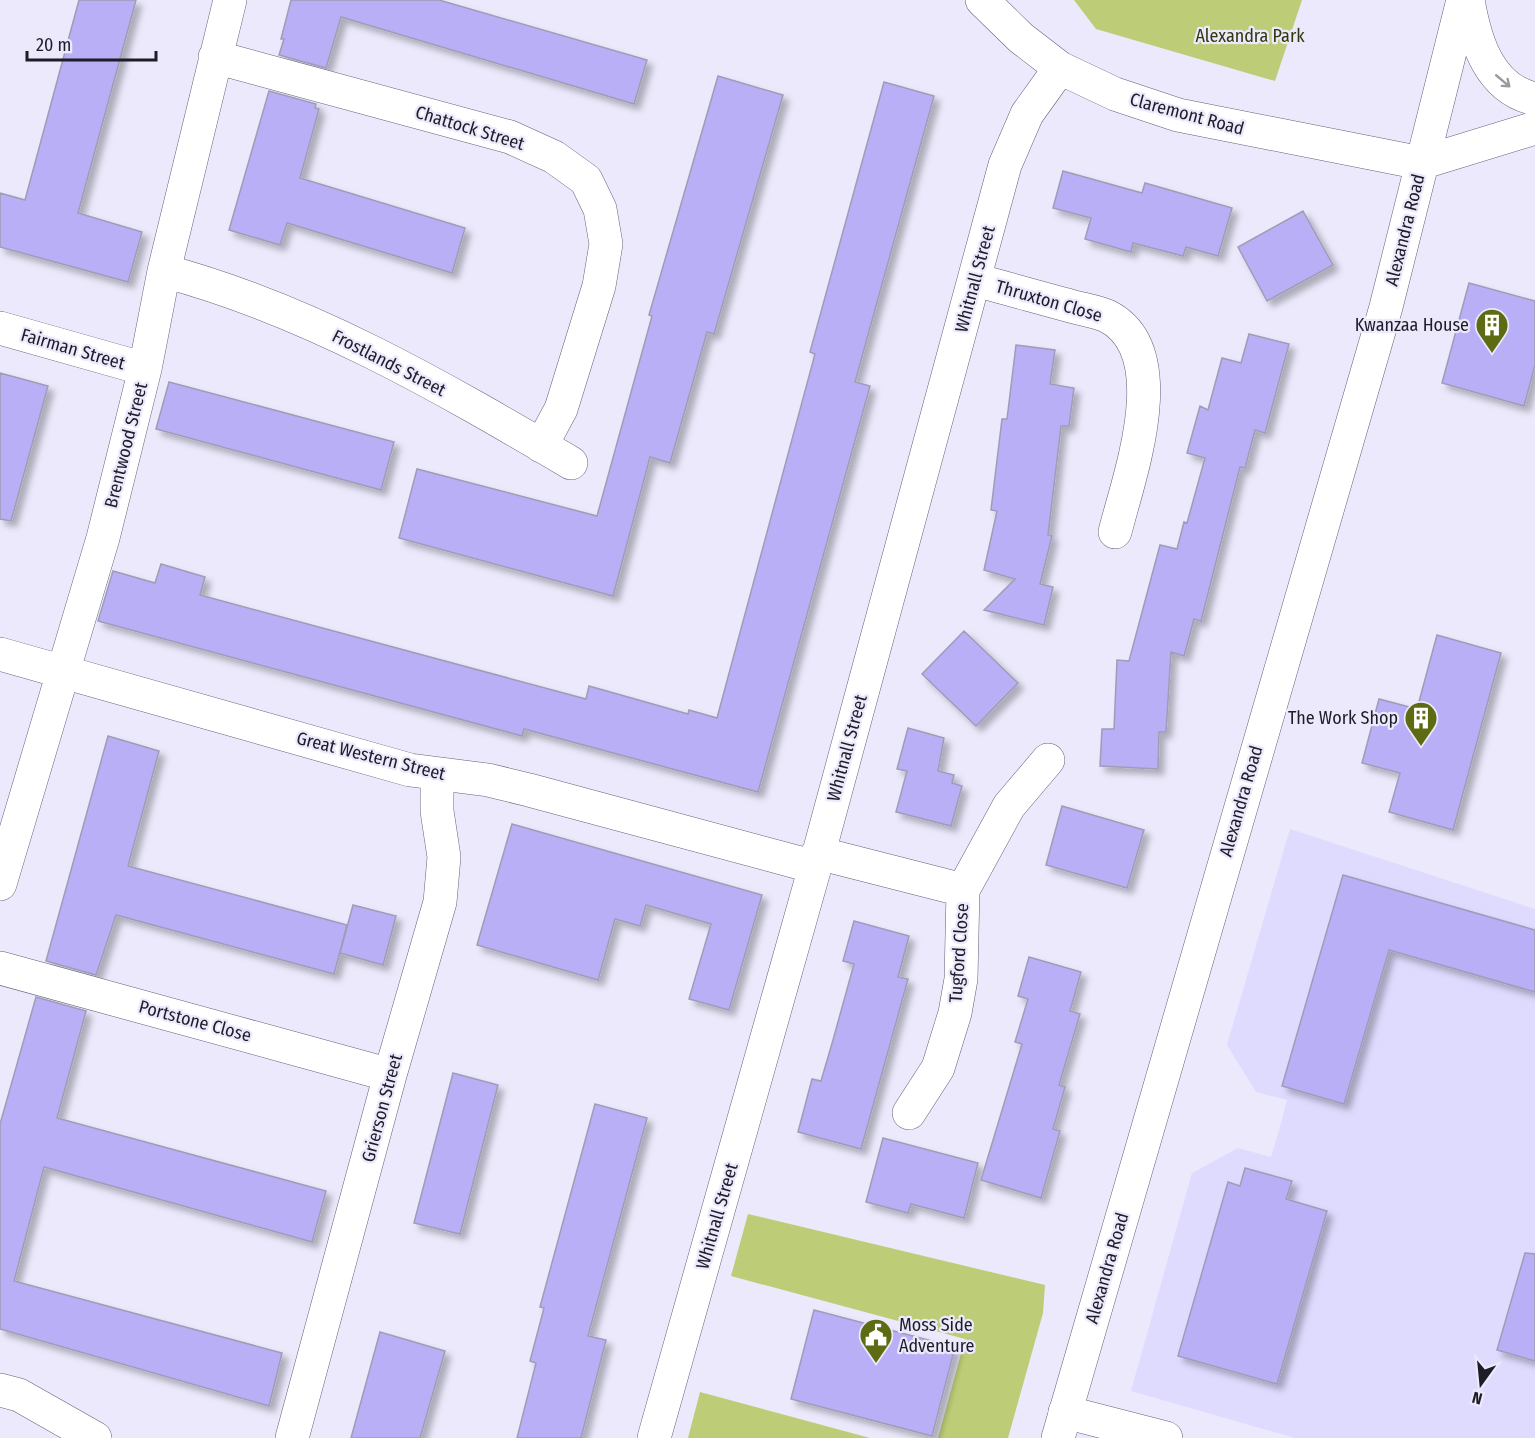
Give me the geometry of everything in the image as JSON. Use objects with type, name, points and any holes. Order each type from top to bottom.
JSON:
[{"type":"street","name":"Brentwood Street","points":[[0,884],[103,538],[145,369],[164,271],[230,0]]},
{"type":"street","name":"Claremont Road","points":[[982,0],[1021,38],[1060,68],[1114,94],[1178,115],[1421,163]]},
{"type":"street","name":"Alexandra Road","points":[[1062,1425],[1386,306],[1463,0]]},
{"type":"street","points":[[1467,0],[1473,30],[1498,80],[1525,97],[1535,99]]},
{"type":"street","name":"Chattock Street","points":[[215,57],[510,137],[554,157],[586,180],[600,209],[606,244],[599,286],[561,409],[542,446]]},
{"type":"street","name":"Whitnall Street","points":[[654,1438],[817,860],[1005,165],[1027,114],[1060,68]]},
{"type":"street","points":[[1421,163],[1535,128]]},
{"type":"street","name":"Frostlands Street","points":[[164,271],[201,280],[377,352],[571,463]]},
{"type":"street","name":"Thruxton Close","points":[[975,280],[1107,316],[1130,334],[1139,356],[1144,389],[1141,429],[1115,532]]},
{"type":"street","name":"Fairman Street","points":[[0,328],[145,369]]},
{"type":"street","name":"Great Western Street","points":[[0,654],[400,767],[437,775],[488,780],[817,860]]},
{"type":"street","name":"Tugford Close","points":[[909,1113],[938,1068],[955,1013],[961,979],[963,890],[1009,806],[1048,760]]},
{"type":"street","name":"Grierson Street","points":[[292,1438],[390,1075],[440,902],[444,857],[437,811],[437,775]]},
{"type":"street","name":"Tugford Close","points":[[817,860],[963,890]]},
{"type":"street","name":"Portstone Close","points":[[0,968],[390,1075]]},
{"type":"street","points":[[0,1390],[19,1395],[95,1438]]},
{"type":"street","points":[[1062,1425],[1166,1438]]},
{"type":"shaded area","points":[[1290,829],[1535,909],[1535,1438],[1295,1438],[1131,1391],[1192,1173],[1238,1148],[1271,1157],[1280,1127],[1287,1100],[1256,1092],[1227,1045]]},
{"type":"green space","name":"Alexandra Park","points":[[1074,0],[1302,0],[1275,81],[1096,29]]},
{"type":"green space","points":[[748,1214],[1045,1285],[1043,1313],[1008,1438],[938,1438],[965,1339],[731,1276]]},
{"type":"green space","points":[[700,1392],[870,1438],[688,1438]]},
{"type":"building","points":[[79,0],[136,0],[78,213],[142,232],[128,282],[0,247],[0,193],[25,200]]},
{"type":"building","points":[[291,0],[439,0],[647,60],[634,104],[341,17],[326,68],[279,55]]},
{"type":"building","points":[[718,76],[783,95],[714,334],[707,332],[670,463],[650,457],[613,596],[399,538],[417,469],[597,516],[652,316],[649,315]]},
{"type":"building","points":[[884,82],[934,96],[855,382],[870,386],[758,792],[524,729],[522,736],[98,621],[113,571],[155,583],[161,564],[205,577],[200,595],[586,699],[589,686],[688,714],[689,710],[717,718],[815,354],[810,352]]},
{"type":"building","points":[[269,91],[316,104],[315,108],[319,109],[300,178],[465,228],[452,273],[287,223],[280,245],[229,230]]},
{"type":"building","points":[[1063,171],[1142,193],[1145,183],[1232,208],[1218,256],[1186,247],[1183,256],[1133,243],[1131,252],[1085,239],[1091,218],[1053,208]]},
{"type":"building","points":[[1303,211],[1333,265],[1267,301],[1238,247]]},
{"type":"building","name":"Kwanzaa House","points":[[1469,283],[1535,301],[1535,365],[1524,406],[1442,383]]},
{"type":"building","points":[[1249,334],[1289,344],[1265,433],[1255,430],[1245,468],[1240,467],[1201,621],[1194,619],[1184,656],[1171,652],[1166,732],[1159,732],[1158,769],[1100,766],[1102,729],[1114,729],[1117,660],[1129,661],[1160,545],[1177,549],[1184,522],[1187,523],[1205,458],[1187,453],[1200,406],[1208,410],[1222,358],[1241,363]]},
{"type":"building","points":[[1016,345],[1055,350],[1050,384],[1074,388],[1069,426],[1061,426],[1048,535],[1052,536],[1040,584],[1053,587],[1044,625],[984,610],[1015,579],[984,570],[997,511],[991,510],[1002,419],[1007,419]]},
{"type":"building","points":[[0,373],[48,386],[11,521],[0,519]]},
{"type":"building","points":[[169,382],[394,442],[381,490],[156,429]]},
{"type":"building","points":[[964,631],[1018,683],[976,726],[922,674]]},
{"type":"building","name":"The Work Shop","points":[[1437,635],[1501,653],[1453,830],[1389,812],[1400,773],[1362,763],[1379,699],[1417,709]]},
{"type":"building","points":[[908,728],[944,738],[938,771],[954,775],[952,783],[962,786],[951,826],[896,812],[907,771],[897,769]]},
{"type":"building","points":[[108,736],[159,751],[128,866],[347,925],[334,974],[116,915],[96,975],[46,961]]},
{"type":"building","points":[[1062,806],[1144,830],[1127,888],[1046,865]]},
{"type":"building","points":[[512,824],[762,895],[729,1010],[689,999],[711,924],[646,905],[640,926],[615,919],[598,980],[477,945]]},
{"type":"building","points":[[1343,875],[1535,930],[1535,992],[1389,950],[1344,1104],[1282,1086]]},
{"type":"building","points":[[353,905],[396,916],[383,965],[340,953]]},
{"type":"building","points":[[854,921],[909,936],[898,977],[908,979],[861,1149],[798,1132],[812,1079],[821,1081],[854,964],[843,961]]},
{"type":"building","points":[[1029,957],[1081,972],[1070,1011],[1080,1014],[1059,1085],[1065,1087],[1053,1129],[1060,1131],[1041,1198],[981,1180],[1022,1044],[1015,1042],[1028,999],[1018,996]]},
{"type":"building","points":[[36,997],[86,1011],[57,1118],[326,1191],[312,1242],[44,1167],[14,1281],[282,1353],[269,1406],[0,1329],[0,1124]]},
{"type":"building","points":[[453,1073],[498,1085],[460,1234],[414,1223]]},
{"type":"building","points":[[595,1104],[647,1118],[588,1336],[606,1340],[581,1438],[517,1438],[536,1363],[530,1361],[544,1308],[540,1307]]},
{"type":"building","points":[[883,1138],[978,1163],[964,1218],[911,1204],[908,1213],[866,1202]]},
{"type":"building","points":[[1245,1168],[1292,1181],[1286,1199],[1327,1211],[1277,1384],[1178,1356],[1228,1182],[1240,1186]]},
{"type":"building","points":[[1525,1253],[1535,1254],[1535,1361],[1497,1350]]},
{"type":"building","name":"Moss Side Adventure","points":[[814,1310],[955,1347],[932,1436],[791,1399]]},
{"type":"building","points":[[380,1332],[445,1351],[420,1438],[351,1438]]},
{"type":"place","name":"Kwanzaa House","points":[[1492,354]]},
{"type":"place","name":"The Work Shop","points":[[1421,747]]},
{"type":"place","name":"Moss Side Adventure","points":[[876,1364]]}]
